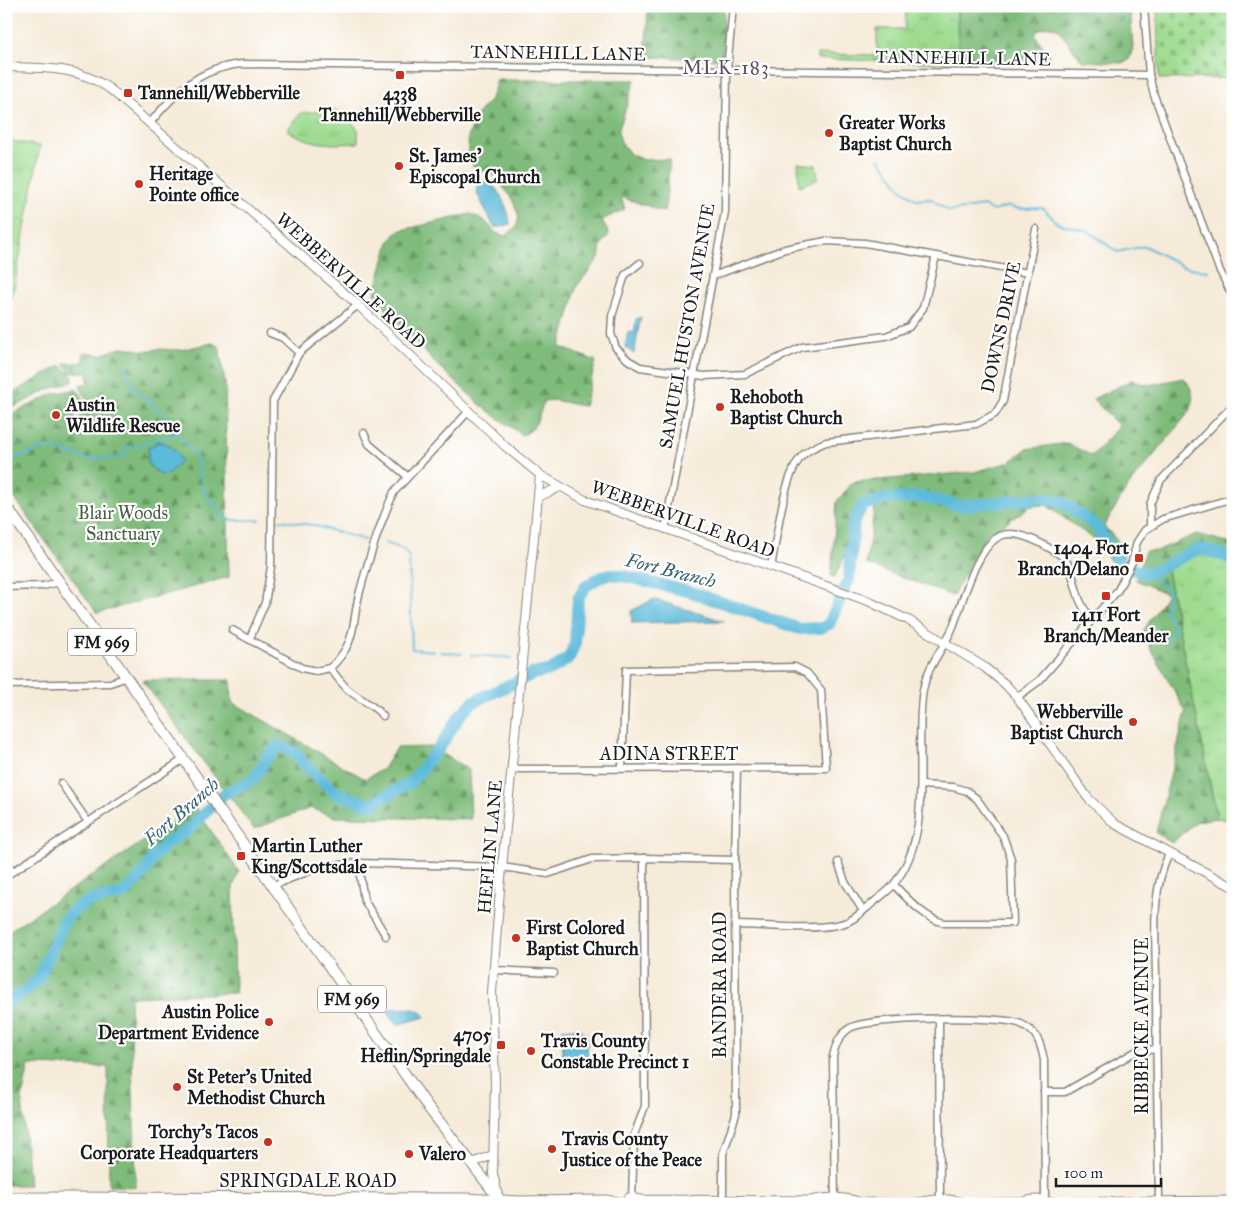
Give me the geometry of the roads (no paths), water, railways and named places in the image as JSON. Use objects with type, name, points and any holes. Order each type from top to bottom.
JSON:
[{"type":"main road","name":"FM 969","points":[[6,506],[428,1107],[501,1202]]},
{"type":"main road","name":"SPRINGDALE ROAD","points":[[6,1197],[40,1201],[501,1202],[610,1200],[616,1197],[627,1197],[632,1200],[814,1202],[818,1199],[859,1203],[907,1204]]},
{"type":"main road","points":[[917,1204],[924,1201],[957,1201],[964,1204],[1023,1203],[1029,1200],[1042,1200],[1045,1203],[1159,1200],[1233,1201]]},
{"type":"street","name":"SAMUEL HUSTON AVENUE","points":[[665,529],[726,203],[727,70],[733,6]]},
{"type":"street","points":[[1144,6],[1149,75],[1158,108],[1218,269],[1233,297]]},
{"type":"street","name":"TANNEHILL LANE","points":[[150,123],[189,82],[205,72],[232,65],[1149,75]]},
{"type":"street","points":[[6,67],[59,68],[87,75],[110,89],[150,123]]},
{"type":"street","name":"WEBBERVILLE ROAD","points":[[150,123],[358,305],[506,447],[540,475],[585,500],[888,609],[946,642],[984,667],[1017,697],[1097,808],[1126,831],[1233,887]]},
{"type":"street","name":"DOWNS DRIVE","points":[[771,567],[788,481],[802,456],[808,450],[826,442],[969,426],[983,422],[995,414],[1003,401],[1036,228]]},
{"type":"street","points":[[713,276],[785,249],[826,241],[865,243],[1028,273]]},
{"type":"street","points":[[640,263],[625,275],[612,316],[611,334],[616,348],[628,360],[640,367],[695,376],[745,374],[802,348],[886,336],[909,327],[923,308],[936,256]]},
{"type":"street","points":[[250,638],[265,603],[271,567],[273,401],[299,353],[358,305]]},
{"type":"street","points":[[270,333],[283,338],[299,353]]},
{"type":"street","points":[[1150,526],[1150,504],[1161,480],[1233,405]]},
{"type":"street","points":[[232,630],[250,638],[302,668],[316,671],[330,668],[344,656],[351,640],[360,591],[386,508],[394,492],[469,411]]},
{"type":"street","points":[[364,433],[369,444],[407,476]]},
{"type":"street","name":"HEFLIN LANE","points":[[501,1202],[493,1174],[494,970],[502,867],[540,475]]},
{"type":"street","points":[[538,497],[560,487]]},
{"type":"street","points":[[1017,697],[1039,681],[1122,583],[1132,562],[1139,538],[1150,526],[1192,508],[1233,498]]},
{"type":"street","points":[[734,925],[831,926],[848,921],[894,885],[913,848],[921,786],[923,692],[930,666],[946,642],[977,563],[998,538],[1006,534],[1037,542],[1062,557],[1070,568],[1080,604],[1093,619]]},
{"type":"street","points":[[6,587],[43,586],[59,582]]},
{"type":"street","name":"ADINA STREET","points":[[512,769],[622,769],[826,768],[821,690],[807,673],[795,667],[626,670],[622,769]]},
{"type":"street","points":[[330,668],[342,684],[352,693],[372,704],[383,716]]},
{"type":"street","points":[[6,685],[110,683],[127,677]]},
{"type":"street","points":[[6,876],[184,759]]},
{"type":"street","name":"BANDERA ROAD","points":[[723,1202],[723,1154],[736,1114],[734,925],[737,768]]},
{"type":"street","points":[[61,783],[88,822]]},
{"type":"street","points":[[894,885],[933,920],[944,922],[1013,923],[1011,859],[1003,836],[977,799],[966,792],[953,787],[921,786]]},
{"type":"street","name":"RIBBECKE AVENUE","points":[[1159,1200],[1156,1049],[1157,888],[1160,872],[1169,854]]},
{"type":"street","points":[[632,1200],[634,1135],[645,1106],[644,858]]},
{"type":"street","points":[[272,886],[319,867],[358,863],[502,867],[548,874],[592,859],[735,860]]},
{"type":"street","points":[[6,861],[13,871]]},
{"type":"street","points":[[838,862],[844,882],[863,911]]},
{"type":"street","points":[[358,863],[364,900],[386,936]]},
{"type":"street","points":[[494,970],[554,972]]},
{"type":"street","points":[[939,1019],[940,1202]]},
{"type":"street","points":[[835,1201],[833,1056],[842,1034],[863,1022],[939,1019],[1004,1020],[1019,1023],[1033,1031],[1041,1044],[1044,1060],[1045,1203]]},
{"type":"street","points":[[1044,1092],[1064,1092],[1135,1052],[1156,1049]]},
{"type":"street","points":[[472,1163],[493,1155]]},
{"type":"water","points":[[487,180],[496,188],[503,199],[510,224],[494,227],[477,193],[478,186]]},
{"type":"water","points":[[641,317],[634,354],[625,347],[628,332],[634,333],[636,319]]},
{"type":"water","points":[[158,442],[162,442],[172,448],[181,461],[168,474],[160,475],[148,464],[148,448]]},
{"type":"water","points":[[652,600],[724,621],[632,623],[631,611]]},
{"type":"water","points":[[386,1009],[413,1009],[422,1013],[425,1017],[397,1025]]},
{"type":"water","points":[[579,1028],[587,1035],[588,1067],[563,1067],[562,1029]]},
{"type":"waterway","points":[[879,158],[902,190],[917,200],[931,199],[949,211],[984,206],[993,211],[1009,206],[1022,209],[1043,208],[1057,223],[1088,231],[1117,252],[1145,246],[1184,267],[1208,271]]},
{"type":"waterway","points":[[126,366],[132,387],[163,414],[197,458],[203,490],[223,517],[232,520],[260,520]]},
{"type":"waterway","points":[[6,463],[21,455],[24,456],[47,447],[87,459],[124,457],[126,447],[137,447],[150,439],[163,439],[178,433]]},
{"type":"waterway","name":"Fort Branch","points":[[6,1003],[28,989],[39,978],[66,918],[78,907],[92,900],[124,894],[144,873],[154,856],[166,844],[188,830],[224,794],[254,779],[266,759],[277,746],[296,753],[303,763],[336,793],[370,805],[411,782],[439,748],[461,714],[473,702],[533,674],[551,670],[569,658],[575,643],[578,599],[585,587],[597,579],[610,574],[691,592],[800,629],[821,628],[829,624],[849,579],[854,521],[863,505],[886,499],[920,497],[962,506],[1043,498],[1064,503],[1096,526],[1121,565],[1143,573],[1154,571],[1196,550],[1207,550],[1233,559]]},
{"type":"waterway","points":[[279,520],[312,525],[365,540]]},
{"type":"waterway","points":[[385,543],[403,549],[409,557],[412,649],[433,651]]},
{"type":"waterway","points":[[1132,634],[1144,640],[1156,642],[1167,639],[1176,629],[1166,613],[1168,591],[1150,572]]},
{"type":"waterway","points":[[441,652],[462,654]]},
{"type":"waterway","points":[[471,655],[512,658]]},
{"type":"waterway","name":"Fort Branch","points":[[531,668],[538,673]]},
{"type":"place","name":"4338 Tannehill/Webberville","points":[[400,75]]},
{"type":"place","name":"Tannehill/Webberville","points":[[128,93]]},
{"type":"place","name":"Greater Works Baptist Church","points":[[829,133]]},
{"type":"place","name":"St. James' Episcopal Church","points":[[399,166]]},
{"type":"place","name":"Heritage Pointe office","points":[[139,184]]},
{"type":"place","name":"Rehoboth Baptist Church","points":[[720,407]]},
{"type":"place","name":"Austin Wildlife Rescue","points":[[56,415]]},
{"type":"place","name":"1404 Fort Branch/Delano","points":[[1139,558]]},
{"type":"place","name":"1411 Fort Branch/Meander","points":[[1106,596]]},
{"type":"place","name":"Webberville Baptist Church","points":[[1133,722]]},
{"type":"place","name":"Martin Luther King/Scottsdale","points":[[241,856]]},
{"type":"place","name":"First Colored Baptist Church","points":[[516,938]]},
{"type":"place","name":"Austin Police Department Evidence","points":[[269,1022]]},
{"type":"place","name":"4705 Heflin/Springdale","points":[[501,1045]]},
{"type":"place","name":"Travis County Constable Precinct 1","points":[[531,1051]]},
{"type":"place","name":"St Peter's United Methodist Church","points":[[177,1087]]},
{"type":"place","name":"Torchy's Tacos Corporate Headquarters","points":[[268,1142]]},
{"type":"place","name":"Travis County Justice of the Peace","points":[[552,1149]]},
{"type":"place","name":"Valero","points":[[409,1154]]},
{"type":"district","name":"MLK-183","points":[[726,67]]},
{"type":"park label","name":"Blair Woods Sanctuary","points":[[123,523]]}]
